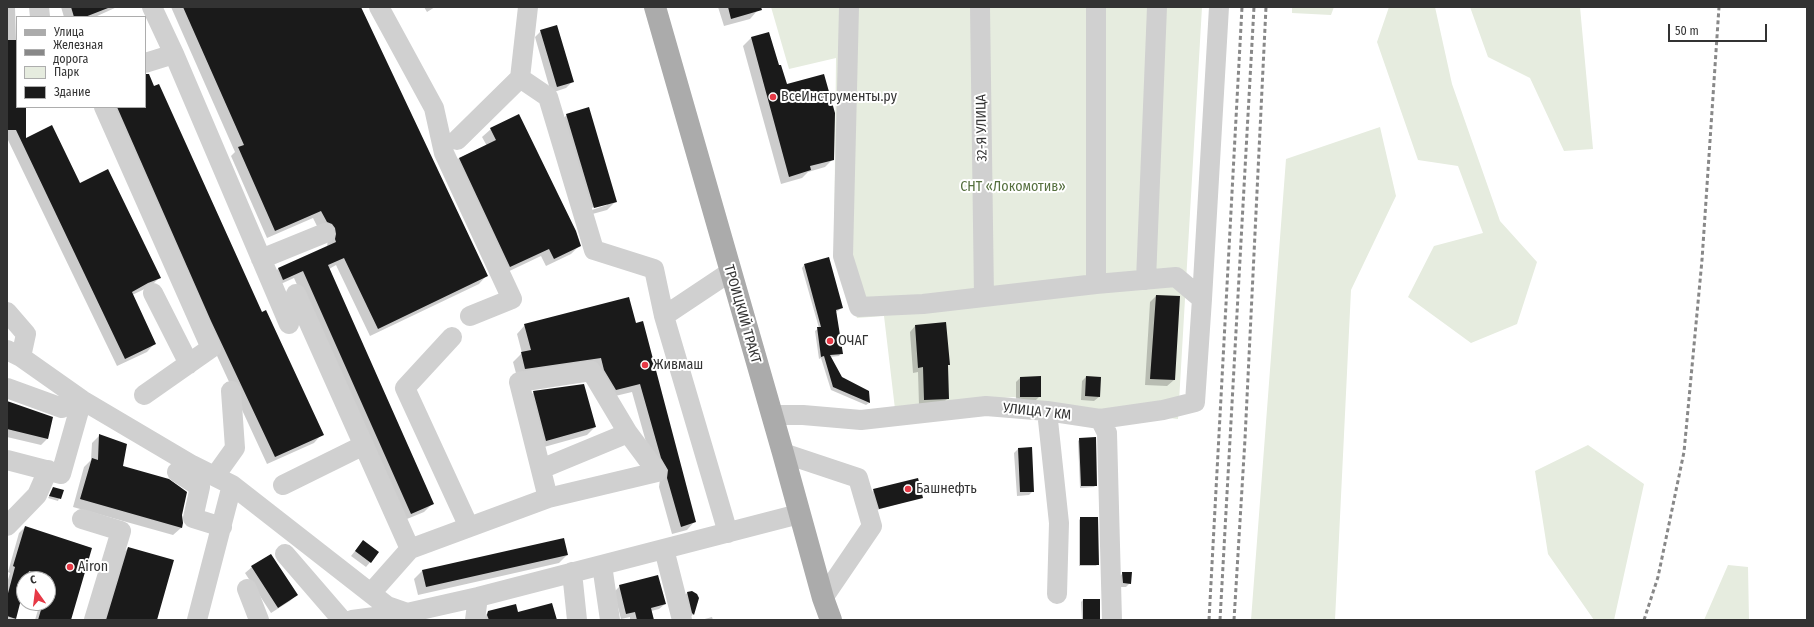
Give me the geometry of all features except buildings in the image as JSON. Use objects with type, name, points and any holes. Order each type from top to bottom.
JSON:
[{"type":"main road","name":"ТРОИЦКИЙ ТРАКТ","points":[[655,7],[823,598],[831,620]]},
{"type":"street","points":[[152,7],[174,54],[289,324]]},
{"type":"street","points":[[379,7],[434,108],[444,153],[512,299],[470,316]]},
{"type":"street","points":[[457,140],[520,78],[528,7]]},
{"type":"street","points":[[848,7],[843,256],[859,306],[923,304],[1096,284],[1176,277],[1202,299]]},
{"type":"street","name":"32-Я УЛИЦА","points":[[980,7],[984,297]]},
{"type":"street","points":[[1096,7],[1096,284]]},
{"type":"street","points":[[1146,280],[1157,7]]},
{"type":"street","points":[[1202,299],[1219,7]]},
{"type":"street","points":[[146,63],[174,54]]},
{"type":"street","points":[[520,78],[548,97],[594,250],[654,269],[664,316],[728,533]]},
{"type":"street","points":[[104,108],[211,348],[144,395]]},
{"type":"street","points":[[261,260],[324,232]]},
{"type":"street","points":[[664,316],[730,272]]},
{"type":"street","points":[[153,293],[189,364]]},
{"type":"street","points":[[296,294],[410,549]]},
{"type":"street","name":"УЛИЦА 7 КМ","points":[[772,416],[803,415],[861,420],[986,406],[1047,411],[1100,419],[1163,410],[1195,402],[1202,299]]},
{"type":"street","points":[[7,312],[26,334],[14,353],[82,400],[224,481],[387,606],[407,613]]},
{"type":"street","points":[[452,337],[405,388],[469,528]]},
{"type":"street","points":[[371,593],[410,549],[548,498],[657,472],[628,433],[591,371],[519,382],[548,498]]},
{"type":"street","points":[[7,388],[62,408]]},
{"type":"street","points":[[197,620],[222,527],[224,481],[234,448],[232,391]]},
{"type":"street","points":[[7,460],[61,474],[82,400]]},
{"type":"street","points":[[1047,411],[1059,523],[1057,594]]},
{"type":"street","points":[[1100,419],[1106,433],[1112,620]]},
{"type":"street","points":[[541,469],[628,433]]},
{"type":"street","points":[[283,485],[364,444]]},
{"type":"street","points":[[783,453],[858,478],[872,526],[823,598]]},
{"type":"street","points":[[7,526],[37,495],[48,470]]},
{"type":"street","points":[[177,472],[200,486],[194,518],[222,527]]},
{"type":"street","points":[[285,554],[353,620],[407,613],[478,597],[799,514]]},
{"type":"street","points":[[82,520],[121,531],[94,620]]},
{"type":"street","points":[[664,549],[682,620]]},
{"type":"street","points":[[602,564],[610,620]]},
{"type":"street","points":[[572,572],[577,620]]},
{"type":"street","points":[[247,589],[259,620]]},
{"type":"street","points":[[475,620],[478,597]]},
{"type":"green space","name":"СНТ «Локомотив»","points":[[771,7],[1202,7],[1178,419],[1046,405],[1014,397],[895,409],[884,316],[857,318],[834,251],[836,58],[789,69]]},
{"type":"green space","points":[[1292,7],[1334,7],[1331,15],[1292,13]]},
{"type":"green space","points":[[1389,7],[1435,7],[1452,84],[1500,221],[1537,262],[1517,324],[1471,343],[1408,297],[1434,246],[1483,233],[1458,166],[1418,160],[1377,42]]},
{"type":"green space","points":[[1470,7],[1580,7],[1593,149],[1564,151],[1530,78],[1488,57]]},
{"type":"green space","points":[[1380,127],[1396,196],[1351,290],[1335,620],[1251,620],[1286,159]]},
{"type":"green space","points":[[1588,445],[1644,484],[1614,620],[1594,620],[1548,554],[1535,471]]},
{"type":"green space","points":[[1728,565],[1748,567],[1749,620],[1704,620]]},
{"type":"railway","points":[[1209,620],[1242,7]]},
{"type":"railway","points":[[1220,620],[1254,7]]},
{"type":"railway","points":[[1234,620],[1245,439],[1266,7]]},
{"type":"railway","points":[[1644,620],[1658,577],[1684,452],[1702,260],[1719,7]]},
{"type":"place","name":"ВсеИнструменты.ру","points":[[773,97]]},
{"type":"place","name":"ОЧАГ","points":[[830,341]]},
{"type":"place","name":"Живмаш","points":[[645,365]]},
{"type":"place","name":"Башнефть","points":[[908,489]]},
{"type":"place","name":"Airon","points":[[70,567]]}]
